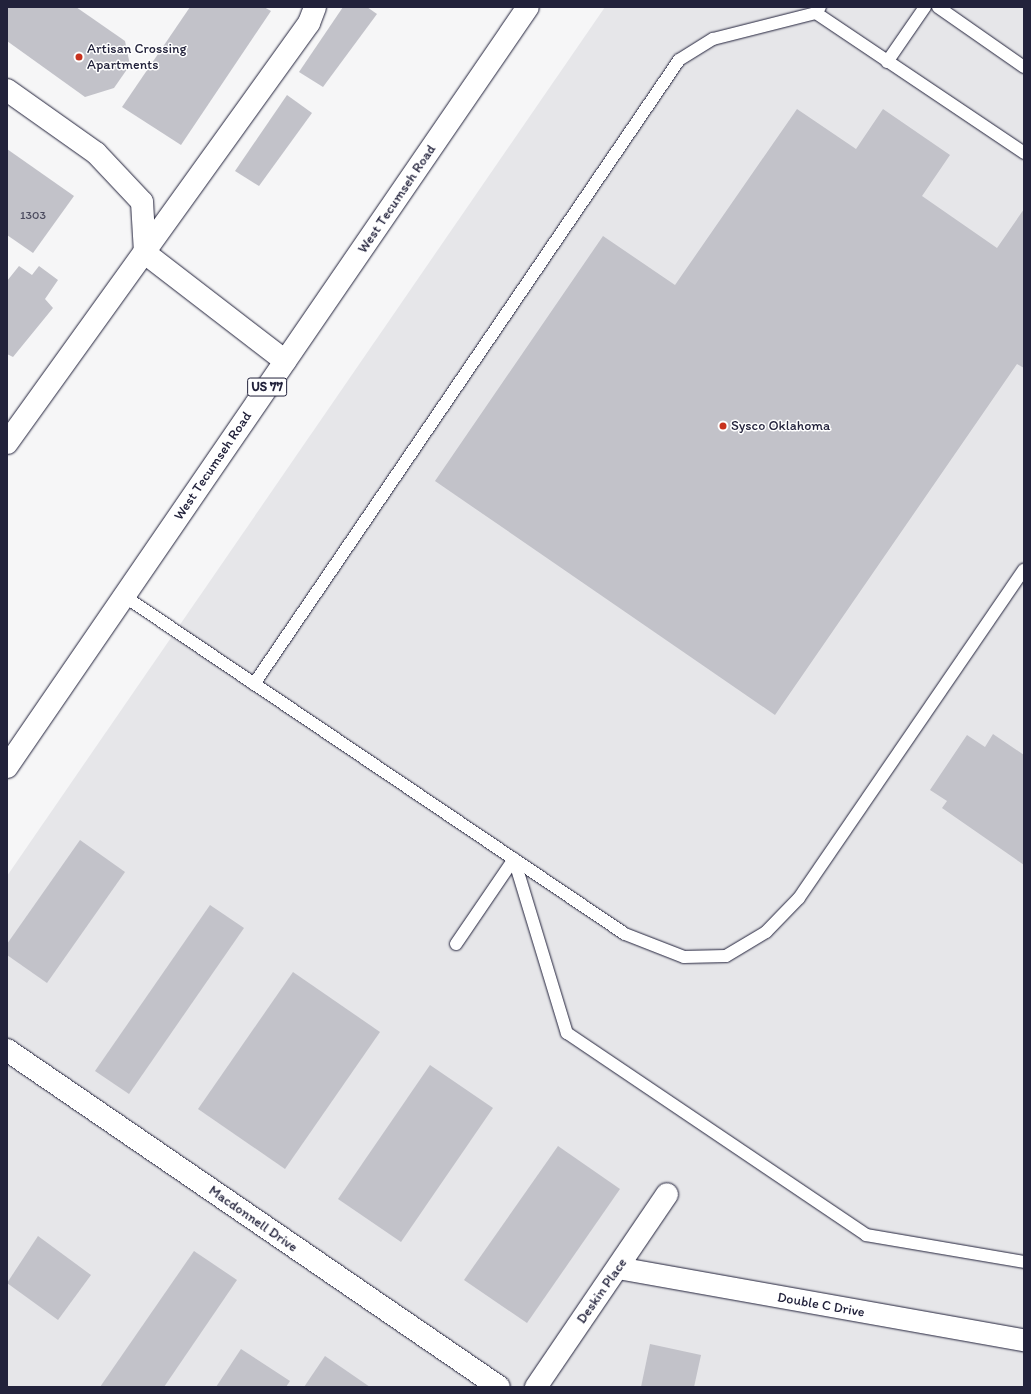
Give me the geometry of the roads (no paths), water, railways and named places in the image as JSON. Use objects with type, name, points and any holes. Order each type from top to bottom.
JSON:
[{"type":"street","points":[[7,444],[309,23],[315,7]]},
{"type":"street","name":"West Tecumseh Road","points":[[11,753],[124,596],[528,7]]},
{"type":"street","points":[[7,90],[96,153],[142,202],[145,253],[285,361]]},
{"type":"street","name":"Macdonnell Drive","points":[[7,1050],[499,1387]]},
{"type":"street","name":"Deskin Place","points":[[536,1387],[667,1194]]},
{"type":"street","name":"Double C Drive","points":[[618,1268],[1024,1340]]},
{"type":"lane","points":[[887,62],[925,7]]},
{"type":"lane","points":[[938,7],[1024,67]]},
{"type":"lane","points":[[254,684],[680,60],[713,40],[818,10],[887,62],[1024,153]]},
{"type":"lane","points":[[124,596],[625,934],[684,957],[726,956],[766,932],[799,898],[1024,570]]},
{"type":"lane","points":[[456,944],[514,859]]},
{"type":"lane","points":[[514,859],[567,1033],[866,1235],[1024,1262]]},
{"type":"place","name":"Artisan Crossing Apartments","points":[[79,57]]},
{"type":"place","name":"Sysco Oklahoma","points":[[723,426]]}]
